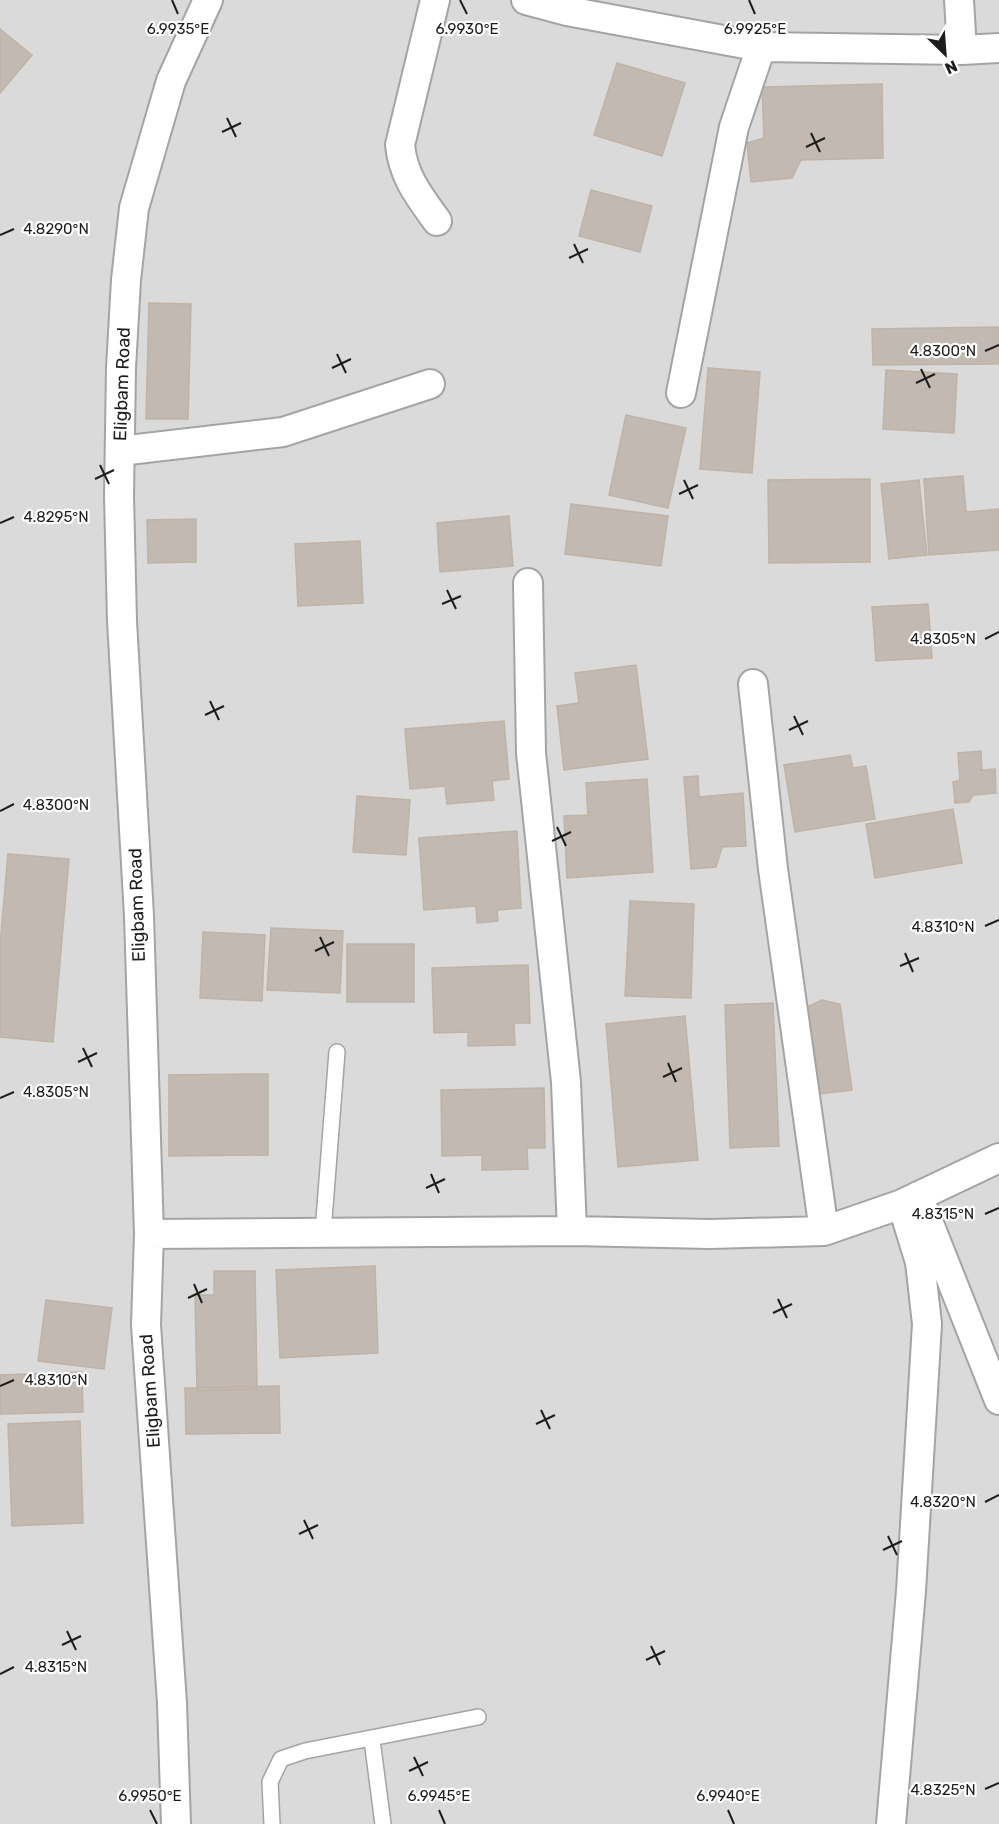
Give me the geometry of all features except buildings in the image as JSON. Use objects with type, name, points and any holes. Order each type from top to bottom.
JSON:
[{"type":"street","name":"Eligbam Road","points":[[176,1824],[172,1703],[146,1325],[149,1233],[139,916],[122,621],[121,357],[134,208],[171,81],[208,0]]},
{"type":"street","points":[[435,0],[400,145],[402,164],[409,181],[437,221]]},
{"type":"street","points":[[526,0],[567,11],[760,47],[962,50],[999,48]]},
{"type":"street","points":[[958,0],[962,50]]},
{"type":"street","points":[[681,393],[734,126],[760,47]]},
{"type":"street","points":[[120,451],[283,432],[430,384]]},
{"type":"street","points":[[528,583],[531,753],[566,1082],[572,1231]]},
{"type":"street","points":[[753,684],[778,904],[824,1231]]},
{"type":"street","points":[[149,1233],[572,1231],[710,1234],[824,1231],[910,1200],[999,1158]]},
{"type":"street","points":[[910,1200],[999,1400]]},
{"type":"street","points":[[891,1824],[911,1591],[927,1324],[910,1200]]},
{"type":"lane","points":[[323,1232],[337,1052]]},
{"type":"lane","points":[[272,1824],[270,1782],[281,1759],[305,1751],[372,1740],[478,1717]]},
{"type":"lane","points":[[372,1740],[383,1824]]},
{"type":"shaded area","points":[[0,0],[999,0],[999,1824],[0,1824]]}]
